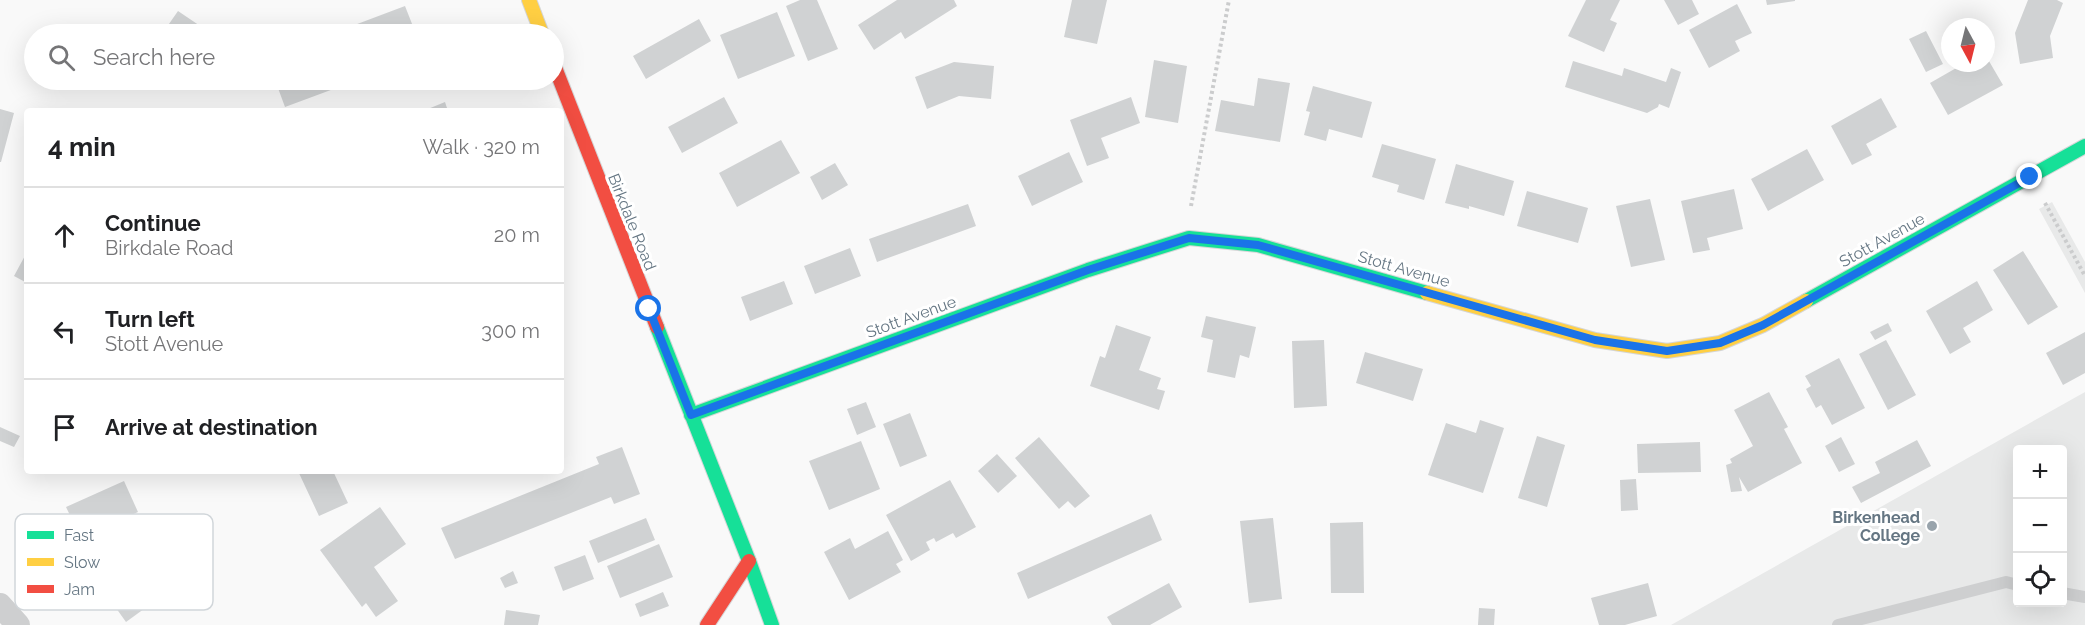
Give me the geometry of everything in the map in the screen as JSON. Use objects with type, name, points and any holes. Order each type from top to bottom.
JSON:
[{"type":"street","points":[[529,0],[538,24]]},
{"type":"street","name":"Birkdale Road","points":[[564,90],[749,561],[767,622]]},
{"type":"street","name":"Stott Avenue","points":[[691,415],[1088,270],[1189,238],[1258,245],[1595,340],[1667,351],[1720,343],[1763,325],[2085,146]]},
{"type":"street","points":[[707,625],[749,561]]},
{"type":"street","points":[[0,604],[18,625]]},
{"type":"lane","points":[[1838,625],[2006,582],[2013,584]]},
{"type":"lane","points":[[2067,594],[2085,597]]},
{"type":"path","points":[[1190,215],[1229,0]]},
{"type":"path","points":[[2042,197],[2085,276]]},
{"type":"shaded area","points":[[2052,202],[2085,262],[2085,293],[2039,209]]},
{"type":"shaded area","name":"Birkenhead College","points":[[2085,392],[2085,625],[1671,625]]},
{"type":"building","points":[[800,0],[817,0],[838,49],[808,61],[786,6]]},
{"type":"building","points":[[897,0],[954,0],[957,6],[905,39],[901,32],[874,50],[858,25]]},
{"type":"building","points":[[1072,0],[1107,0],[1097,44],[1064,37]]},
{"type":"building","points":[[1586,0],[1620,0],[1610,20],[1617,23],[1604,52],[1568,36]]},
{"type":"building","points":[[1664,0],[1692,0],[1699,14],[1678,25]]},
{"type":"building","points":[[1766,0],[1795,0],[1795,1],[1767,5]]},
{"type":"building","points":[[2028,0],[2057,0],[2063,3],[2050,36],[2053,58],[2020,64],[2015,33]]},
{"type":"building","points":[[1737,4],[1752,33],[1735,41],[1740,51],[1709,68],[1689,30]]},
{"type":"building","points":[[405,6],[412,24],[357,24]]},
{"type":"building","points":[[178,11],[197,24],[169,24]]},
{"type":"building","points":[[777,12],[795,56],[738,79],[720,35]]},
{"type":"building","points":[[699,19],[711,41],[646,79],[633,56]]},
{"type":"building","points":[[1926,31],[1941,60],[1941,65],[1926,72],[1909,39]]},
{"type":"building","points":[[1154,60],[1187,66],[1178,123],[1145,117]]},
{"type":"building","points":[[1573,61],[1622,76],[1624,68],[1666,82],[1671,68],[1681,72],[1669,108],[1659,104],[1647,113],[1565,87]]},
{"type":"building","points":[[954,62],[994,66],[991,99],[959,96],[927,109],[915,77]]},
{"type":"building","points":[[1995,71],[2003,85],[1948,115],[1930,83],[1949,72]]},
{"type":"building","points":[[1258,78],[1290,83],[1280,142],[1215,131],[1221,100],[1254,106]]},
{"type":"building","points":[[1313,86],[1372,102],[1362,138],[1329,129],[1326,141],[1304,135],[1310,112],[1306,111]]},
{"type":"building","points":[[279,90],[331,90],[285,107]]},
{"type":"building","points":[[724,97],[738,123],[682,153],[668,127]]},
{"type":"building","points":[[1131,97],[1140,123],[1101,138],[1109,158],[1087,166],[1070,120]]},
{"type":"building","points":[[1881,98],[1897,127],[1866,144],[1872,155],[1852,165],[1831,126]]},
{"type":"building","points":[[445,102],[447,108],[430,108]]},
{"type":"building","points":[[0,109],[14,113],[1,162],[0,162]]},
{"type":"building","points":[[781,140],[800,173],[737,207],[719,173]]},
{"type":"building","points":[[1382,144],[1436,159],[1424,200],[1397,192],[1399,185],[1372,177]]},
{"type":"building","points":[[1807,149],[1824,180],[1768,211],[1751,179]]},
{"type":"building","points":[[1069,152],[1083,182],[1032,206],[1018,176]]},
{"type":"building","points":[[835,163],[848,185],[822,200],[810,177]]},
{"type":"building","points":[[1456,164],[1514,181],[1504,216],[1469,206],[1469,209],[1445,203]]},
{"type":"building","points":[[1734,189],[1743,229],[1707,238],[1710,250],[1693,253],[1681,201]]},
{"type":"building","points":[[1527,191],[1588,208],[1578,243],[1517,226]]},
{"type":"building","points":[[1650,199],[1665,260],[1631,267],[1616,206]]},
{"type":"building","points":[[968,204],[976,226],[877,262],[869,239]]},
{"type":"building","points":[[850,248],[861,276],[815,294],[804,266]]},
{"type":"building","points":[[2023,251],[2058,307],[2028,325],[1993,270]]},
{"type":"building","points":[[24,258],[24,281],[14,276]]},
{"type":"building","points":[[784,281],[793,304],[750,321],[741,297]]},
{"type":"building","points":[[1977,281],[1993,310],[1963,328],[1971,342],[1950,354],[1926,311]]},
{"type":"building","points":[[1206,316],[1256,327],[1249,358],[1240,355],[1235,378],[1207,372],[1213,340],[1201,337]]},
{"type":"building","points":[[1888,323],[1892,331],[1875,340],[1870,332]]},
{"type":"building","points":[[1116,325],[1151,337],[1139,370],[1161,378],[1157,389],[1165,391],[1159,410],[1090,386],[1100,356],[1105,358]]},
{"type":"building","points":[[2085,332],[2085,373],[2063,385],[2046,353]]},
{"type":"building","points":[[1324,340],[1327,406],[1294,408],[1292,341]]},
{"type":"building","points":[[1886,340],[1916,395],[1888,410],[1859,354]]},
{"type":"building","points":[[1365,352],[1423,369],[1413,401],[1356,383]]},
{"type":"building","points":[[1839,358],[1865,408],[1832,425],[1821,405],[1816,408],[1806,389],[1811,386],[1805,376]]},
{"type":"building","points":[[1769,392],[1788,427],[1784,429],[1802,463],[1748,492],[1739,477],[1742,491],[1731,492],[1726,465],[1732,463],[1730,459],[1753,446],[1734,410]]},
{"type":"building","points":[[866,402],[876,427],[857,435],[847,409]]},
{"type":"building","points":[[910,413],[927,456],[900,467],[883,424]]},
{"type":"building","points":[[1480,420],[1504,428],[1483,493],[1428,475],[1446,423],[1476,433]]},
{"type":"building","points":[[0,427],[20,436],[14,447],[0,441]]},
{"type":"building","points":[[1537,436],[1565,445],[1547,507],[1518,498]]},
{"type":"building","points":[[1039,437],[1090,496],[1075,508],[1068,501],[1059,509],[1015,458]]},
{"type":"building","points":[[1841,437],[1855,464],[1839,472],[1825,446]]},
{"type":"building","points":[[1917,440],[1931,466],[1861,503],[1852,487],[1880,473],[1875,462]]},
{"type":"building","points":[[861,441],[880,489],[829,510],[809,461]]},
{"type":"building","points":[[1700,442],[1701,472],[1638,473],[1637,444]]},
{"type":"building","points":[[622,447],[640,494],[614,504],[611,497],[455,559],[441,528],[599,464],[596,457]]},
{"type":"building","points":[[997,454],[1017,476],[998,493],[978,471]]},
{"type":"building","points":[[299,474],[334,474],[348,503],[319,516]]},
{"type":"building","points":[[1636,479],[1638,510],[1621,511],[1620,480]]},
{"type":"building","points":[[950,480],[976,527],[956,538],[953,533],[936,542],[934,538],[926,542],[930,550],[911,561],[886,515]]},
{"type":"building","points":[[124,481],[138,512],[134,514],[69,514],[66,507]]},
{"type":"building","points":[[380,507],[406,544],[374,567],[398,601],[376,617],[366,603],[362,607],[320,550]]},
{"type":"building","points":[[1151,514],[1162,540],[1028,599],[1017,573]]},
{"type":"building","points":[[646,518],[655,540],[598,563],[589,541]]},
{"type":"building","points":[[1273,518],[1282,599],[1249,603],[1240,521]]},
{"type":"building","points":[[1363,522],[1364,593],[1331,593],[1330,523]]},
{"type":"building","points":[[888,531],[903,560],[896,564],[901,572],[849,600],[824,552],[850,538],[855,549]]},
{"type":"building","points":[[659,544],[673,577],[620,598],[607,566]]},
{"type":"building","points":[[585,555],[594,579],[563,591],[554,567]]},
{"type":"building","points":[[513,571],[518,583],[505,588],[500,578]]},
{"type":"building","points":[[1169,583],[1182,607],[1150,625],[1112,625],[1107,617]]},
{"type":"building","points":[[1648,583],[1657,616],[1625,625],[1599,625],[1591,598]]},
{"type":"building","points":[[663,592],[669,606],[640,617],[635,604]]},
{"type":"building","points":[[1479,608],[1495,609],[1494,625],[1478,625]]},
{"type":"building","points":[[117,610],[142,610],[126,622]]},
{"type":"building","points":[[506,610],[540,615],[538,625],[504,625]]},
{"type":"traffic: fast","points":[[1806,301],[2085,146]]},
{"type":"traffic: fast","points":[[691,415],[1088,270],[1189,238],[1258,245],[1427,293]]},
{"type":"traffic: fast","points":[[657,327],[772,625]]},
{"type":"traffic: slow","points":[[529,0],[538,24]]},
{"type":"traffic: slow","points":[[1427,293],[1595,340],[1667,351],[1720,343],[1763,325],[1806,301]]},
{"type":"traffic: jam","points":[[564,90],[657,327]]},
{"type":"traffic: jam","points":[[707,625],[749,561]]},
{"type":"place","name":"Birkenhead College","points":[[1932,526]]},
{"type":"route","points":[[649,309],[691,415],[1088,270],[1189,238],[1258,245],[1595,340],[1667,351],[1720,343],[1763,325],[2030,177]]}]
